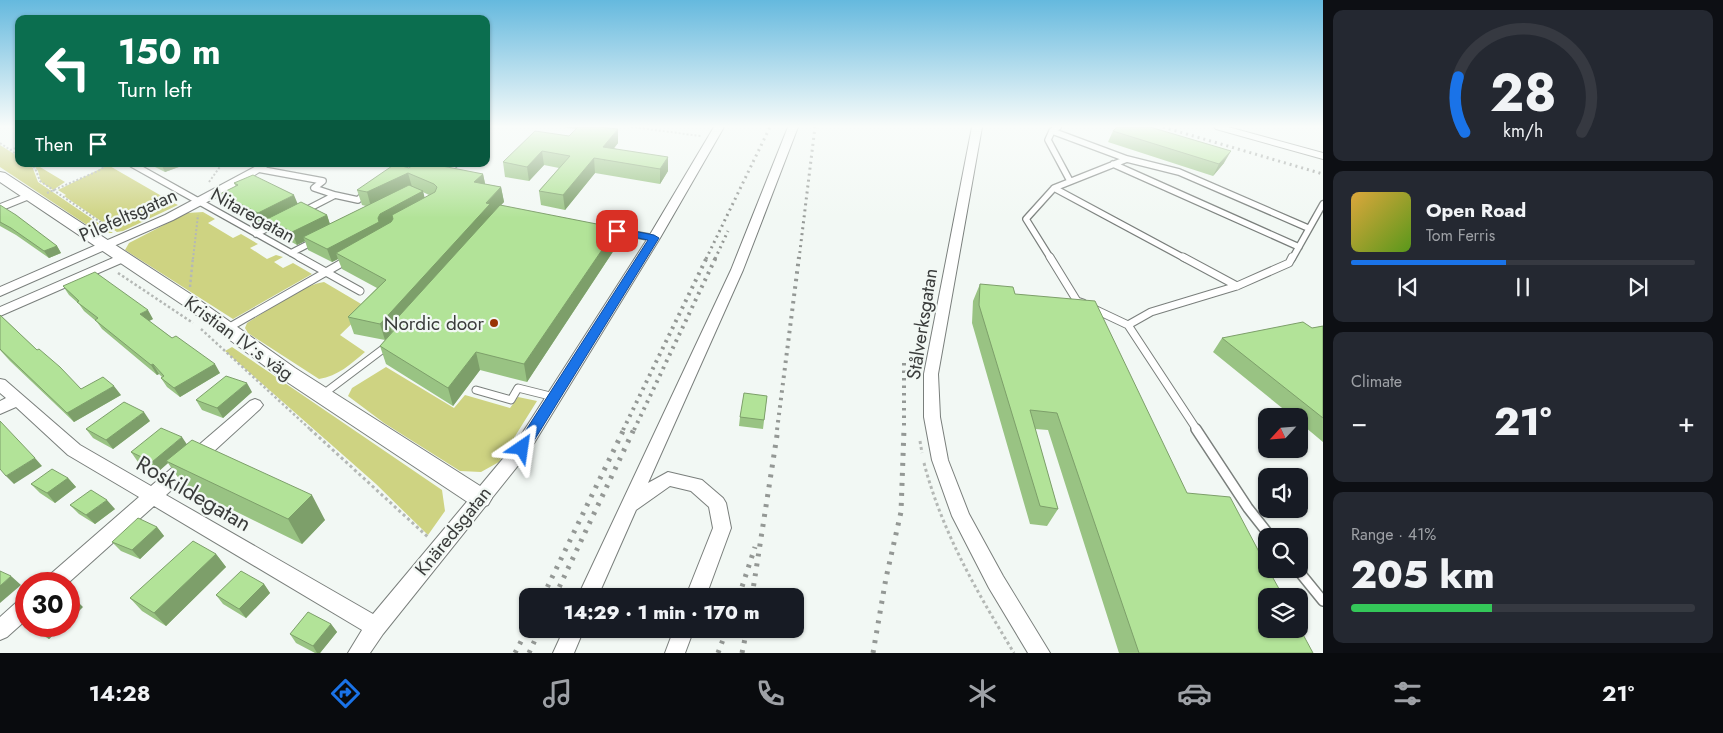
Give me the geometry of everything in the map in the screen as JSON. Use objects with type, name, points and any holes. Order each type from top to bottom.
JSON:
[{"type":"street","name":"Knäredsgatan","points":[[358,653],[376,626],[522,448],[654,238],[701,157]]},
{"type":"street","points":[[592,588],[737,270],[781,157]]},
{"type":"street","name":"Stålverksgatan","points":[[971,157],[931,374],[932,417],[940,460],[961,516],[996,582],[1040,653]]},
{"type":"street","name":"Pilefeltsgatan","points":[[0,292],[111,257],[123,238],[200,203],[262,167]]},
{"type":"street","name":"Kristian IV:s väg","points":[[0,176],[111,257],[189,301],[288,373],[480,498]]},
{"type":"street","points":[[0,208],[28,196]]},
{"type":"street","points":[[0,312],[111,257]]},
{"type":"street","name":"Roskildegatan","points":[[0,384],[74,450],[376,626]]},
{"type":"street","points":[[0,408],[17,400]]},
{"type":"street","points":[[67,572],[255,405]]},
{"type":"street","points":[[630,505],[668,479],[696,485],[717,503],[722,528],[699,588]]},
{"type":"street","points":[[0,630],[15,617]]},
{"type":"street","points":[[563,653],[570,638]]},
{"type":"street","points":[[675,653],[681,638]]},
{"type":"lane","points":[[1057,157],[1070,181]]},
{"type":"lane","points":[[1123,157],[1179,172],[1308,228]]},
{"type":"lane","points":[[1127,159],[1054,188],[1026,219],[1078,301],[1128,325],[1248,508],[1264,528]]},
{"type":"lane","points":[[1112,164],[1299,247]]},
{"type":"lane","name":"Nitaregatan","points":[[137,167],[360,291]]},
{"type":"lane","points":[[262,167],[323,181],[314,188],[358,200],[372,188]]},
{"type":"lane","points":[[440,168],[450,169],[452,167]]},
{"type":"lane","points":[[1054,188],[1237,286]]},
{"type":"lane","points":[[300,212],[335,195]]},
{"type":"lane","points":[[1128,325],[1151,312],[1237,286],[1289,263],[1323,204]]},
{"type":"lane","points":[[256,234],[282,221]]},
{"type":"lane","points":[[599,228],[654,238]]},
{"type":"lane","points":[[290,253],[317,240]]},
{"type":"lane","points":[[228,328],[351,258]]},
{"type":"lane","points":[[322,395],[396,337]]},
{"type":"lane","points":[[476,390],[511,400],[518,388],[554,397]]},
{"type":"lane","points":[[1304,578],[1323,601]]},
{"type":"path","points":[[34,167],[40,181],[52,191],[123,238]]},
{"type":"path","points":[[28,196],[41,195],[52,191],[103,167]]},
{"type":"path","points":[[189,301],[202,192],[220,167]]},
{"type":"path","points":[[111,257],[199,327],[440,548]]},
{"type":"green space","points":[[0,157],[15,157],[15,167],[32,167],[38,182],[113,233],[99,233],[0,167]]},
{"type":"green space","points":[[35,167],[40,167],[65,182],[53,190],[41,182]]},
{"type":"green space","points":[[104,167],[112,167],[178,205],[123,231],[117,232],[58,190]]},
{"type":"green space","points":[[203,212],[215,219],[208,223],[233,238],[241,234],[258,244],[250,248],[267,259],[276,255],[283,257],[274,262],[283,268],[293,263],[312,274],[233,319],[125,250],[129,243],[187,213]]},
{"type":"green space","points":[[324,282],[368,308],[340,335],[365,352],[338,372],[319,379],[248,333],[245,328],[247,323],[285,299],[315,284]]},
{"type":"green space","points":[[232,347],[442,490],[445,511],[428,535],[376,484],[225,351]]},
{"type":"green space","points":[[386,367],[454,408],[465,395],[510,408],[518,397],[537,401],[499,462],[481,472],[460,471],[384,423],[348,396],[352,388]]},
{"type":"building","points":[[508,157],[536,157],[527,167],[503,162]]},
{"type":"building","points":[[569,157],[668,157],[660,169],[594,158],[563,195],[539,191]]},
{"type":"building","points":[[1198,157],[1225,157],[1219,164]]},
{"type":"building","points":[[391,167],[447,167],[483,174],[474,182],[501,187],[486,203],[490,204],[380,324],[348,317],[386,280],[336,253],[391,222],[393,219],[392,215],[435,192],[437,187],[408,173],[367,192],[357,190]]},
{"type":"building","points":[[253,175],[294,195],[258,213],[220,194],[238,185],[234,183]]},
{"type":"building","points":[[409,185],[423,191],[380,214],[379,222],[327,249],[303,237]]},
{"type":"building","points":[[301,202],[327,215],[292,232],[267,219]]},
{"type":"building","points":[[0,205],[57,246],[44,251],[0,222]]},
{"type":"building","name":"Nordic door","points":[[500,205],[617,228],[524,364],[476,352],[448,388],[380,346],[396,328],[390,326]]},
{"type":"building","points":[[95,272],[148,310],[140,314],[172,338],[176,336],[215,364],[174,388],[161,378],[164,376],[153,364],[151,365],[95,320],[98,318],[77,302],[79,301],[63,286]]},
{"type":"building","points":[[980,284],[1013,287],[1015,294],[1095,301],[1187,493],[1230,497],[1258,550],[1258,578],[1273,578],[1279,588],[1258,588],[1258,638],[1305,638],[1313,653],[1139,653],[1057,413],[1030,410],[1058,509],[1040,506],[979,305]]},
{"type":"building","points":[[0,315],[37,350],[39,349],[60,367],[81,389],[103,377],[114,386],[67,413],[0,349]]},
{"type":"building","points":[[1303,322],[1312,328],[1323,326],[1323,418],[1222,338]]},
{"type":"building","points":[[226,376],[247,383],[217,408],[196,400]]},
{"type":"building","points":[[744,393],[767,396],[764,420],[740,417]]},
{"type":"building","points":[[124,402],[144,412],[106,440],[86,429]]},
{"type":"building","points":[[0,421],[35,458],[6,476],[0,469]]},
{"type":"building","points":[[161,428],[182,437],[152,462],[131,452]]},
{"type":"building","points":[[192,440],[312,495],[288,519],[166,461]]},
{"type":"building","points":[[52,469],[68,478],[47,493],[31,484]]},
{"type":"building","points":[[91,490],[107,500],[86,515],[70,505]]},
{"type":"building","points":[[138,518],[157,527],[132,550],[112,542]]},
{"type":"building","points":[[193,541],[216,554],[154,613],[130,598]]},
{"type":"building","points":[[0,571],[11,576],[0,586]]},
{"type":"building","points":[[241,571],[264,584],[239,609],[216,595]]},
{"type":"building","points":[[308,612],[331,624],[313,646],[290,634]]},
{"type":"railway","points":[[706,259],[755,157]]},
{"type":"railway","points":[[799,259],[811,157]]},
{"type":"railway","points":[[1267,157],[1323,174]]},
{"type":"railway","points":[[715,259],[728,231]]},
{"type":"railway","points":[[623,430],[707,257]]},
{"type":"railway","points":[[634,430],[716,257]]},
{"type":"railway","points":[[777,430],[799,257]]},
{"type":"railway","points":[[904,363],[904,429]]},
{"type":"railway","points":[[547,588],[624,429]]},
{"type":"railway","points":[[559,588],[634,429]]},
{"type":"railway","points":[[753,588],[778,429]]},
{"type":"railway","points":[[873,653],[886,578],[901,512],[904,429]]},
{"type":"railway","points":[[742,588],[755,547]]},
{"type":"railway","points":[[515,653],[523,638]]},
{"type":"railway","points":[[529,653],[536,638]]},
{"type":"railway","points":[[718,653],[724,638]]},
{"type":"railway","points":[[742,653],[745,638]]},
{"type":"place","name":"Nordic door","points":[[494,323]]},
{"type":"route","points":[[522,448],[654,238],[617,231]]}]
